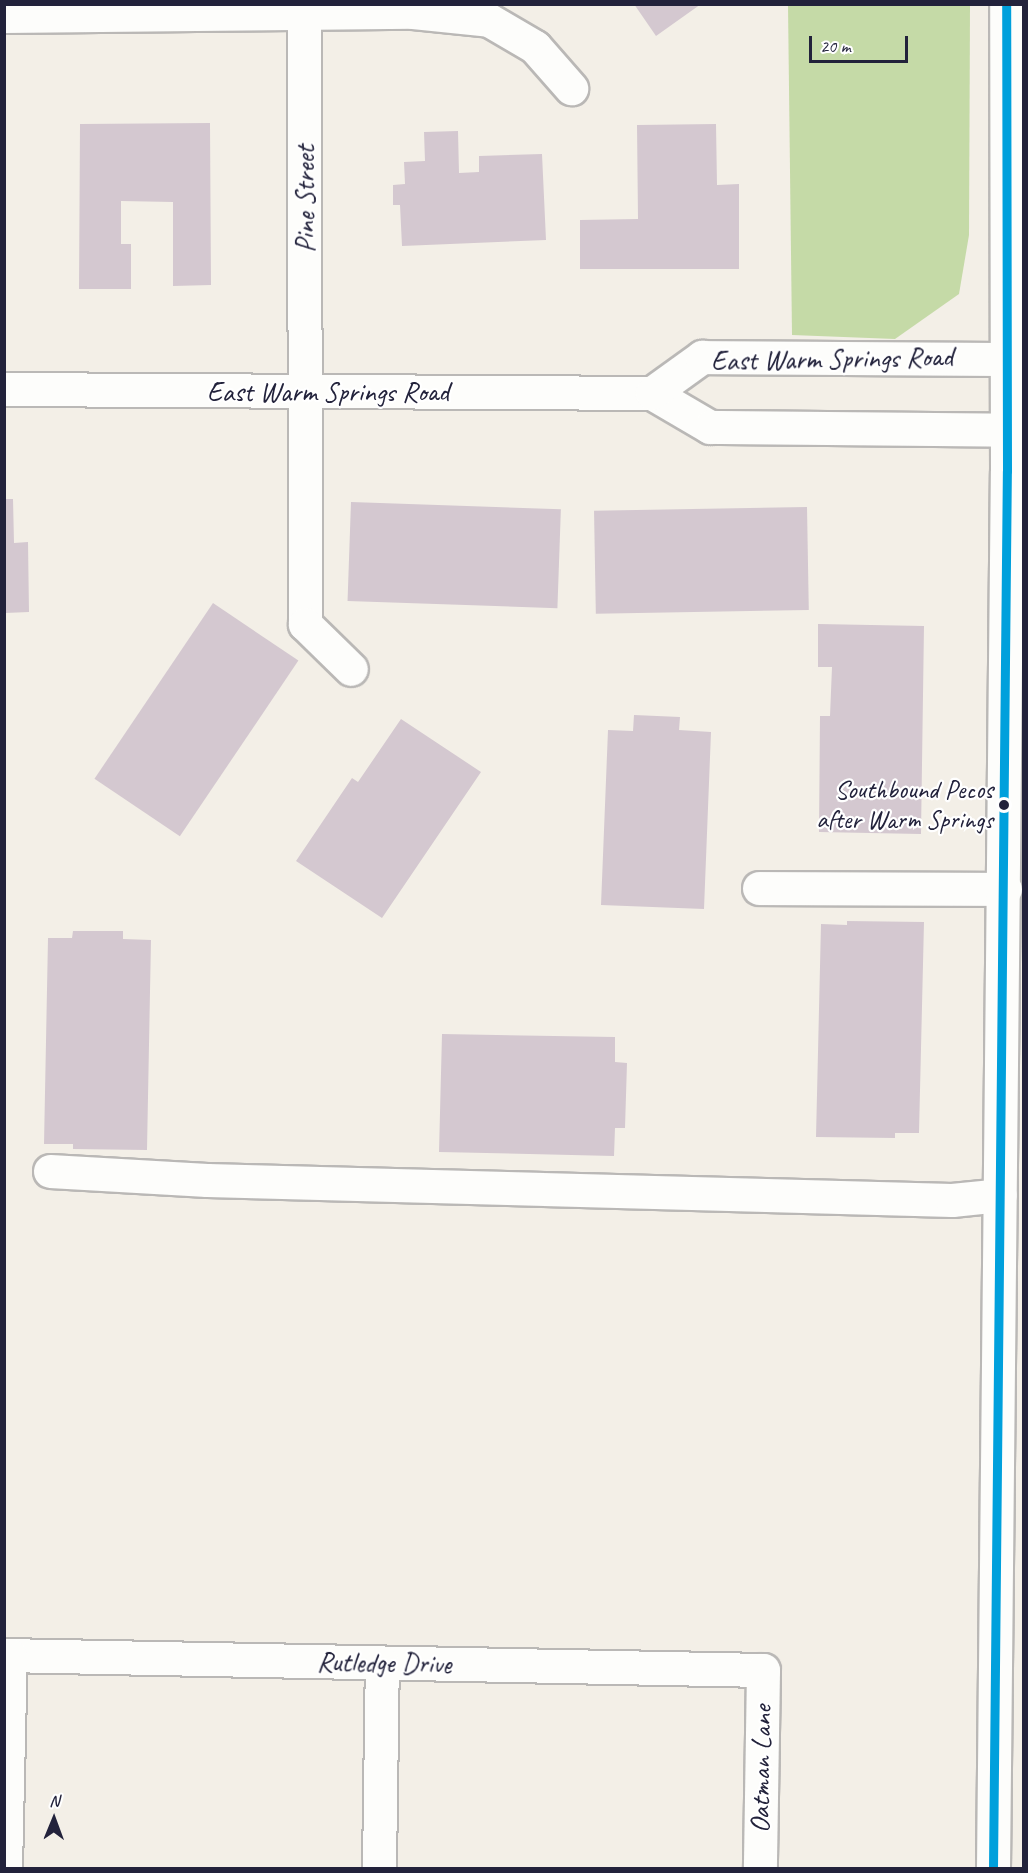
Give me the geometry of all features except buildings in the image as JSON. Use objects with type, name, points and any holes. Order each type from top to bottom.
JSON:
[{"type":"main road","points":[[993,1869],[1000,1195],[1016,430],[1006,4]]},
{"type":"main road","points":[[4,16],[304,9],[412,12],[489,20],[536,47],[571,88]]},
{"type":"main road","name":"Pine Street","points":[[304,9],[305,624],[351,669]]},
{"type":"main road","name":"East Warm Springs Road","points":[[4,389],[305,393],[652,393],[702,357],[1016,358]]},
{"type":"main road","points":[[652,393],[710,427],[1016,430]]},
{"type":"main road","points":[[759,888],[1005,889]]},
{"type":"main road","points":[[50,1171],[207,1180],[952,1200],[1000,1195]]},
{"type":"main road","points":[[5,1869],[7,1655]]},
{"type":"main road","name":"Rutledge Drive","points":[[7,1655],[763,1670]]},
{"type":"main road","points":[[379,1869],[382,1663]]},
{"type":"main road","name":"Oatman Lane","points":[[760,1869],[763,1670]]},
{"type":"green space","points":[[788,5],[970,5],[969,235],[959,294],[895,339],[792,335]]},
{"type":"transit line","points":[[993,1868],[1007,471],[1006,4]]},
{"type":"place","name":"Southbound Pecos after Warm Springs","points":[[1004,805]]}]
